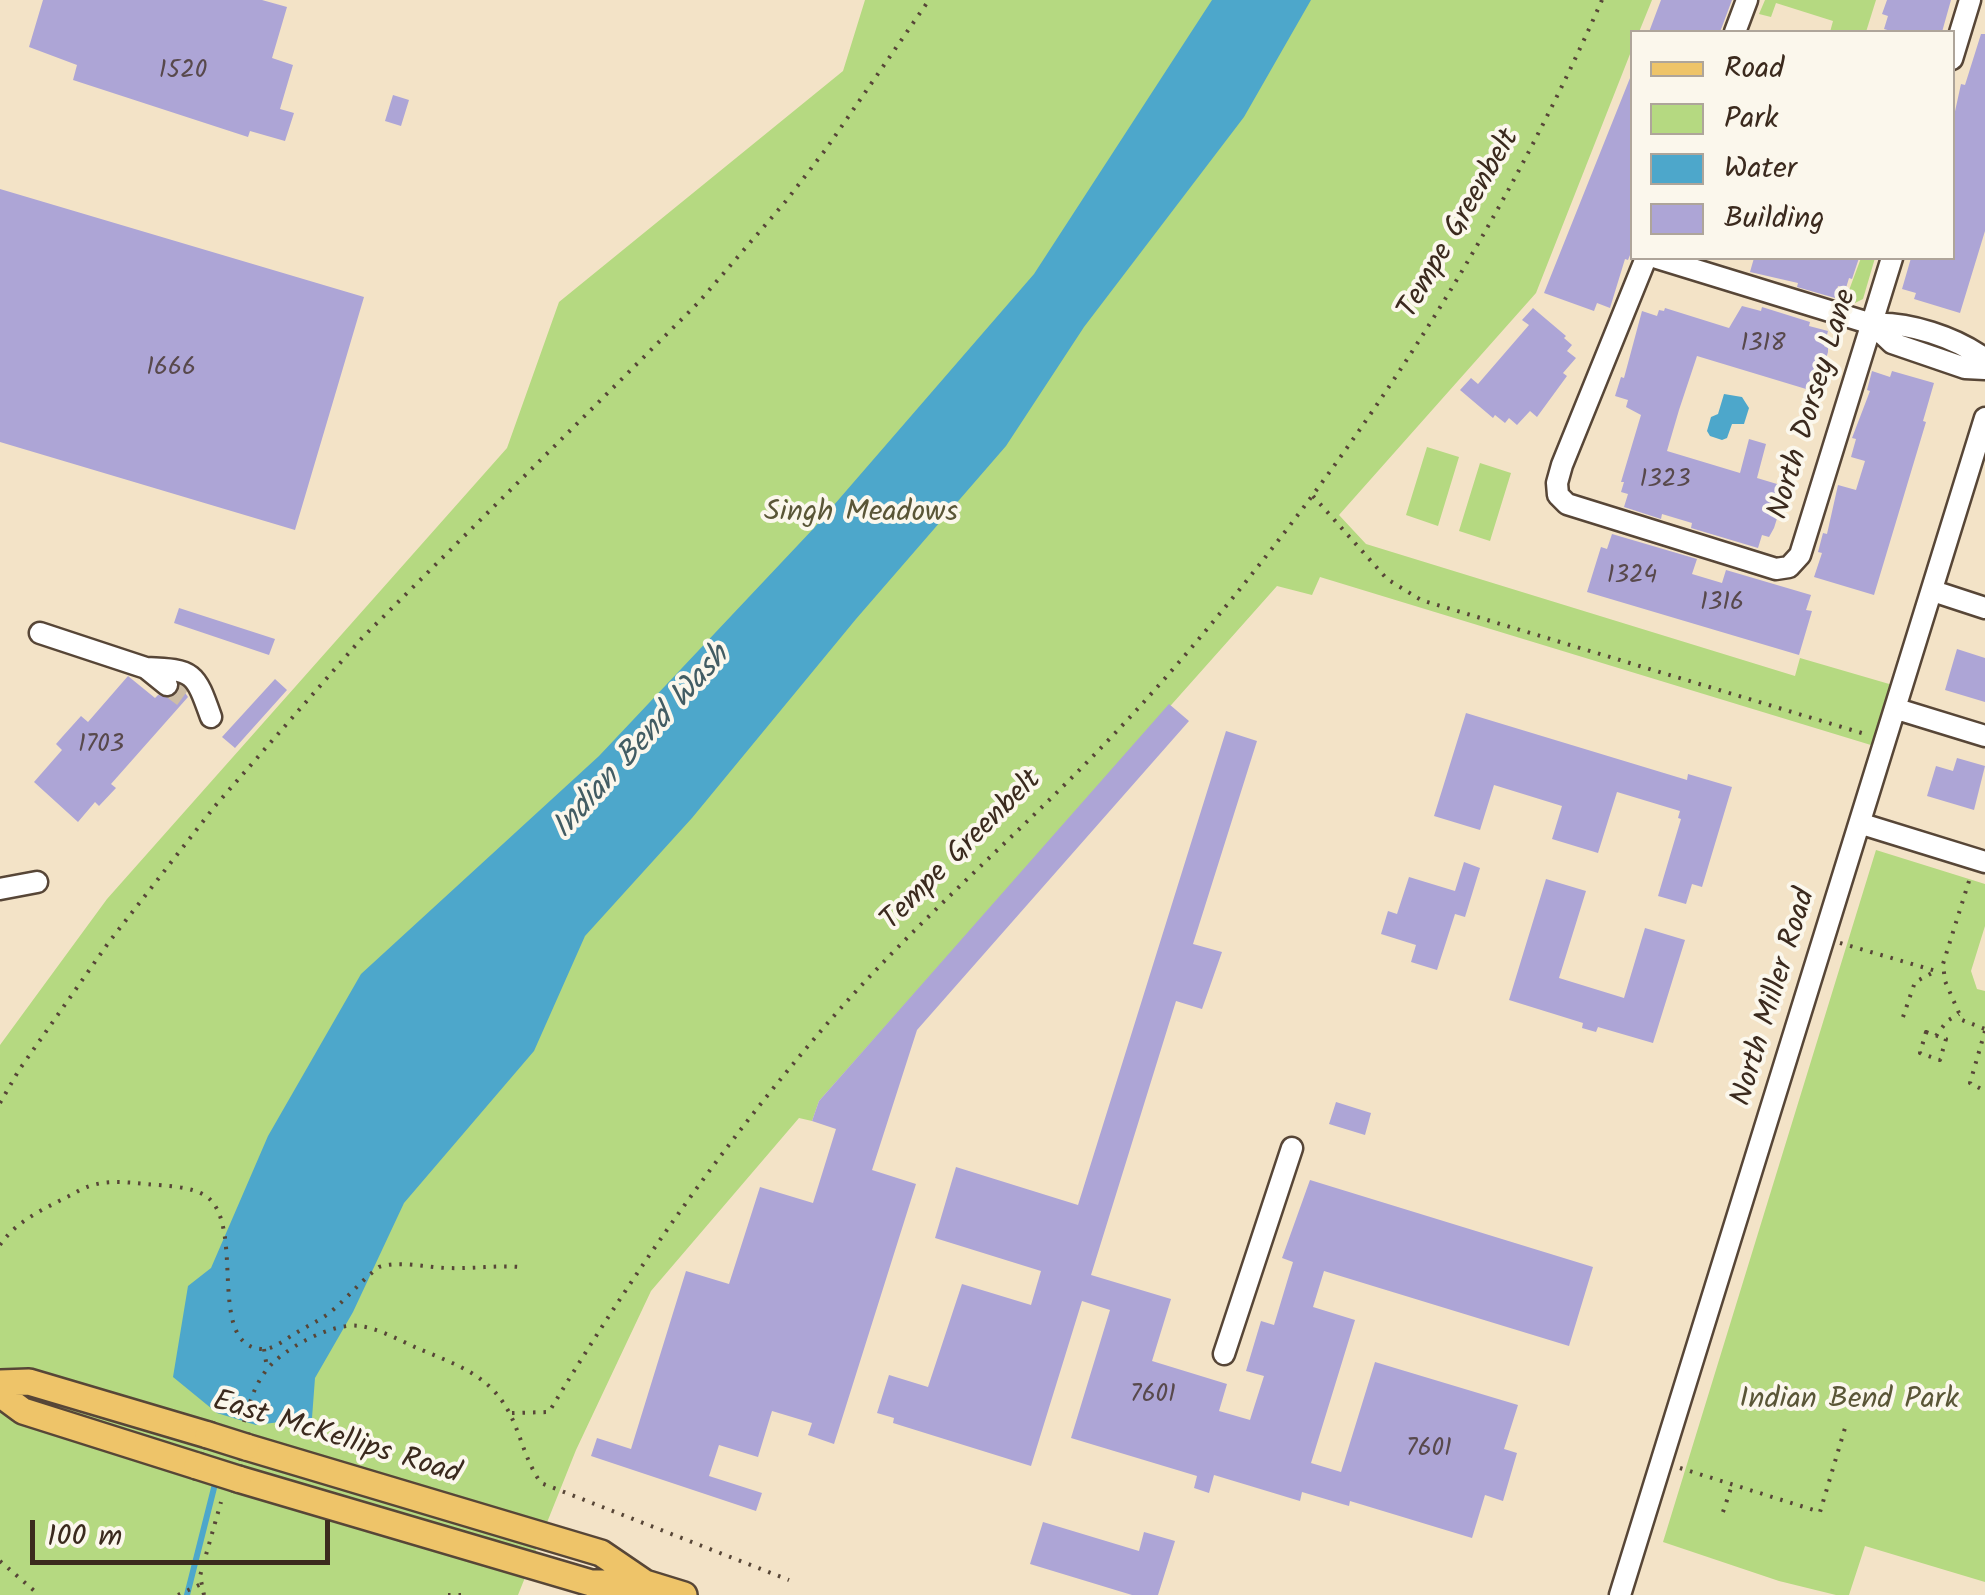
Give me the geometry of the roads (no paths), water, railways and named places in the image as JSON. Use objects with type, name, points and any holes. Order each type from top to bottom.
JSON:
[{"type":"main road","name":"East McKellips Road","points":[[0,1383],[29,1382],[208,1435],[245,1434],[601,1553],[645,1583]]},
{"type":"main road","name":"East McKellips Road","points":[[0,1394],[23,1411],[591,1583],[645,1583],[684,1595]]},
{"type":"street","points":[[1736,30],[1748,0]]},
{"type":"street","points":[[1955,49],[1970,0]]},
{"type":"street","name":"North Dorsey Lane","points":[[1645,260],[1562,465],[1558,495],[1567,504],[1776,569],[1789,567],[1800,555],[1891,260]]},
{"type":"street","points":[[1664,260],[1872,324],[1892,344],[1907,337],[1972,350],[1985,360]]},
{"type":"street","points":[[1907,337],[1965,368],[1985,369]]},
{"type":"street","name":"North Miller Road","points":[[1620,1595],[1933,591],[1975,485],[1985,418]]},
{"type":"street","points":[[1933,591],[1985,608]]},
{"type":"street","points":[[40,633],[146,668],[180,670],[198,681],[215,720],[186,699]]},
{"type":"street","points":[[146,668],[167,685]]},
{"type":"street","points":[[1896,709],[1985,736]]},
{"type":"street","points":[[1862,824],[1985,862]]},
{"type":"street","points":[[0,888],[37,882]]},
{"type":"street","points":[[1224,1354],[1292,1148]]},
{"type":"water","points":[[1212,0],[1311,0],[1244,117],[1084,327],[1006,446],[856,619],[692,818],[585,936],[534,1051],[404,1203],[353,1312],[315,1378],[312,1418],[256,1425],[217,1413],[173,1377],[188,1286],[211,1268],[268,1136],[361,974],[599,756],[814,528],[1034,274]]},
{"type":"water","points":[[1724,394],[1742,397],[1749,408],[1744,424],[1732,424],[1727,438],[1722,440],[1707,431]]},
{"type":"waterway","name":"Indian Bend Wash","points":[[187,1595],[216,1480]]},
{"type":"tunnel","points":[[167,685],[186,699]]},
{"type":"park label","name":"Singh Meadows","points":[[861,515]]},
{"type":"park label","name":"Indian Bend Park","points":[[1849,1402]]}]
